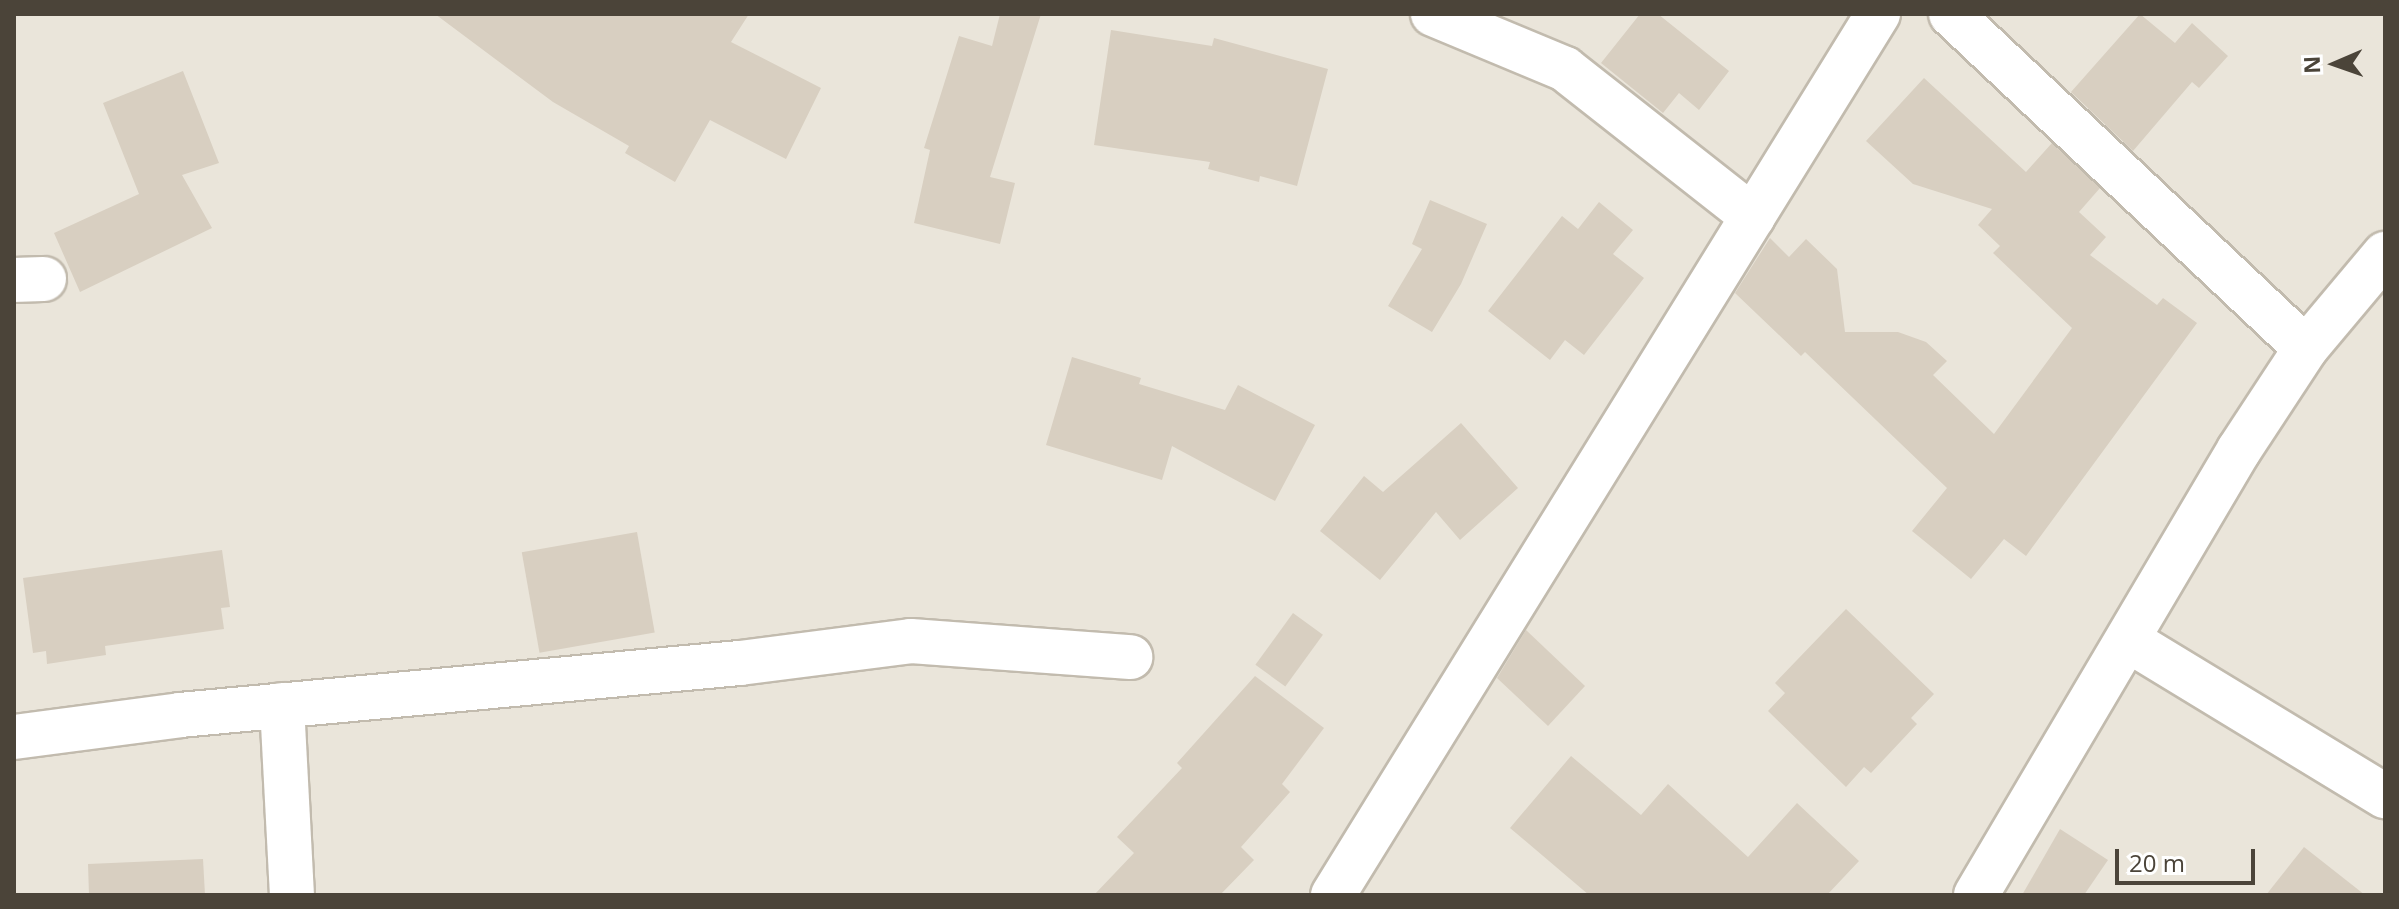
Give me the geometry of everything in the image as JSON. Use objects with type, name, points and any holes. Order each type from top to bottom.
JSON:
[{"type":"street","points":[[1433,14],[1565,69],[1753,217]]},
{"type":"street","points":[[1951,14],[2306,348]]},
{"type":"street","points":[[1333,895],[1876,15]]},
{"type":"street","points":[[1976,895],[2239,450],[2306,348],[2385,254]]},
{"type":"street","points":[[2128,640],[2385,796]]},
{"type":"street","points":[[14,737],[282,705],[740,663],[911,641],[1130,657]]},
{"type":"street","points":[[282,705],[292,895]]},
{"type":"shaded area","points":[[14,14],[2385,14],[2385,895],[14,895]]},
{"type":"building","points":[[435,14],[749,14],[731,42],[821,88],[786,159],[710,120],[675,182],[625,153],[629,146],[553,102]]},
{"type":"building","points":[[1000,14],[1041,14],[990,177],[1015,183],[1000,244],[914,223],[930,150],[924,148],[959,36],[992,46]]},
{"type":"building","points":[[1640,14],[1658,14],[1729,71],[1699,110],[1679,93],[1663,113],[1601,63]]},
{"type":"building","points":[[2140,14],[2175,43],[2192,23],[2228,56],[2199,88],[2192,82],[2133,151],[2071,92]]},
{"type":"building","points":[[1111,30],[1212,46],[1214,38],[1328,69],[1297,186],[1260,176],[1259,182],[1208,169],[1210,162],[1094,145]]},
{"type":"building","points":[[183,71],[219,163],[182,175],[212,228],[80,292],[54,233],[139,194],[103,103]]},
{"type":"building","points":[[1924,78],[2026,172],[2052,143],[2100,188],[2079,212],[2106,237],[2090,255],[2157,305],[2163,298],[2197,323],[2026,556],[2004,539],[1971,579],[1912,531],[1947,488],[1805,352],[1801,356],[1735,293],[1770,238],[1789,257],[1806,239],[1837,269],[1845,332],[1898,332],[1926,342],[1947,361],[1933,375],[1994,434],[2072,328],[1993,253],[2000,246],[1978,225],[1992,209],[1913,184],[1866,141]]},
{"type":"building","points":[[1430,200],[1487,224],[1461,284],[1432,332],[1388,306],[1422,249],[1412,244]]},
{"type":"building","points":[[1599,202],[1633,230],[1613,254],[1644,278],[1584,355],[1565,340],[1550,360],[1488,311],[1562,216],[1578,229]]},
{"type":"building","points":[[1072,357],[1141,378],[1139,384],[1225,410],[1238,385],[1315,425],[1275,501],[1172,446],[1162,480],[1046,445]]},
{"type":"building","points":[[1461,423],[1518,488],[1460,540],[1436,512],[1380,580],[1320,531],[1364,476],[1383,492]]},
{"type":"building","points":[[637,532],[655,632],[539,653],[522,552]]},
{"type":"building","points":[[222,550],[230,607],[221,608],[224,629],[105,646],[106,655],[47,664],[46,651],[33,653],[23,578]]},
{"type":"building","points":[[1846,609],[1934,694],[1911,718],[1917,724],[1871,773],[1864,767],[1846,787],[1768,711],[1785,693],[1775,683]]},
{"type":"building","points":[[1293,613],[1323,635],[1285,687],[1255,665]]},
{"type":"building","points":[[1526,630],[1585,686],[1548,726],[1497,678]]},
{"type":"building","points":[[1255,676],[1324,728],[1282,784],[1290,792],[1241,847],[1254,860],[1220,895],[1094,895],[1134,853],[1117,837],[1182,768],[1177,763]]},
{"type":"building","points":[[1571,756],[1641,815],[1668,784],[1748,857],[1797,803],[1859,861],[1827,895],[1589,895],[1510,828]]},
{"type":"building","points":[[2060,829],[2108,860],[2084,895],[2022,895]]},
{"type":"building","points":[[2304,847],[2365,895],[2266,895]]},
{"type":"building","points":[[203,859],[205,895],[89,895],[88,864]]}]
